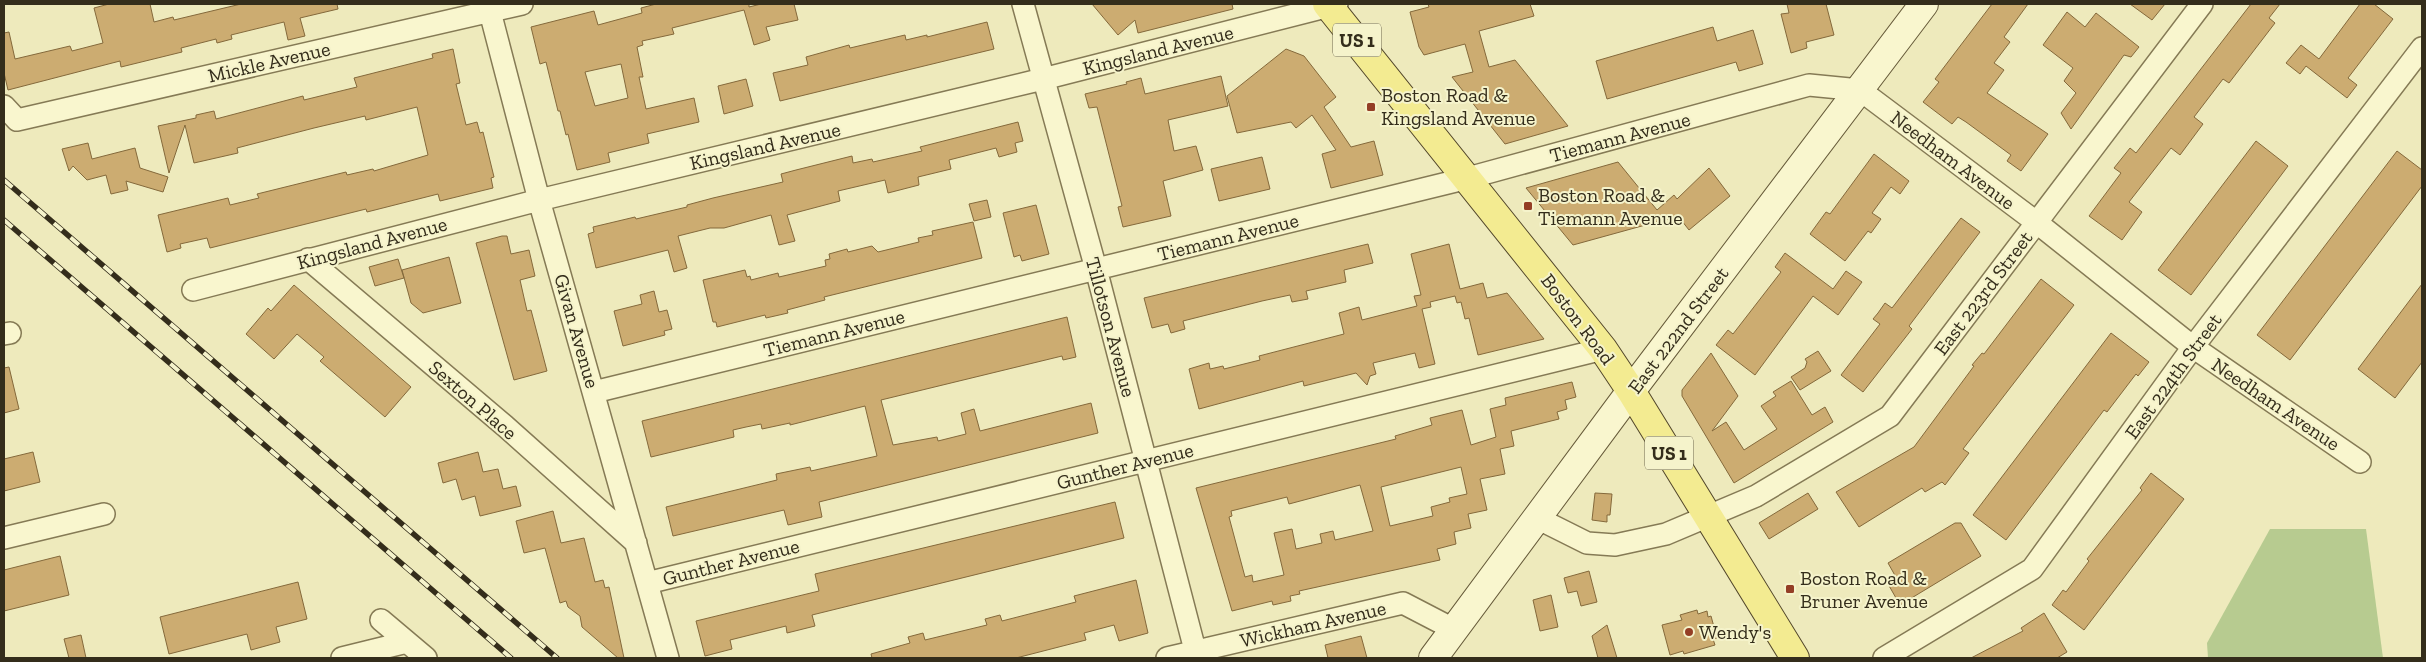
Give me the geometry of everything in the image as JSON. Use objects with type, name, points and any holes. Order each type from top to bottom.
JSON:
[{"type":"main road","name":"Boston Road","points":[[1331,5],[1603,348],[1632,391],[1795,658]]},
{"type":"street","name":"Mickle Avenue","points":[[10,113],[489,8],[522,4]]},
{"type":"street","name":"Tillotson Avenue","points":[[1023,4],[1096,269],[1195,650]]},
{"type":"street","name":"East 222nd Street","points":[[1433,658],[1924,4]]},
{"type":"street","name":"East 223rd Street","points":[[1707,516],[1756,496],[1890,416],[2202,4]]},
{"type":"street","name":"Kingsland Avenue","points":[[193,290],[539,200],[1043,79],[1331,5]]},
{"type":"street","name":"Givan Avenue","points":[[489,8],[539,200],[668,658]]},
{"type":"street","name":"East 224th Street","points":[[1884,658],[2032,569],[2193,347],[2422,48]]},
{"type":"street","name":"Tiemann Avenue","points":[[594,392],[1468,178],[1809,85],[1860,90]]},
{"type":"street","name":"Needham Avenue","points":[[1860,90],[2036,222],[2193,347],[2360,462]]},
{"type":"street","name":"Sexton Place","points":[[308,259],[505,426],[636,543]]},
{"type":"street","name":"Gunther Avenue","points":[[647,583],[1603,348]]},
{"type":"street","points":[[4,538],[104,514]]},
{"type":"street","points":[[1539,519],[1588,543],[1615,545],[1666,534],[1707,516]]},
{"type":"street","name":"Wickham Avenue","points":[[1167,658],[1403,603],[1455,630]]},
{"type":"street","points":[[381,620],[426,658]]},
{"type":"street","points":[[342,658],[407,642]]},
{"type":"green space","points":[[2270,529],[2366,529],[2383,658],[2208,658],[2207,643]]},
{"type":"building","points":[[109,4],[150,4],[154,22],[173,17],[174,20],[241,4],[337,4],[338,9],[300,18],[305,36],[288,40],[284,22],[231,35],[232,39],[217,43],[216,39],[181,48],[182,52],[121,67],[120,61],[8,90],[4,73],[4,33],[9,32],[15,59],[70,46],[72,51],[103,43],[94,8]]},
{"type":"building","points":[[656,4],[749,4],[749,7],[761,4],[794,4],[798,20],[766,27],[770,40],[754,45],[744,10],[672,28],[674,34],[642,41],[643,45],[637,47],[643,77],[639,77],[646,109],[694,98],[699,122],[647,134],[649,143],[608,153],[610,162],[577,170],[568,134],[566,135],[560,111],[558,111],[546,62],[540,64],[531,27],[594,11],[598,25],[642,13],[641,8]],"holes":[[[621,64],[628,98],[595,106],[585,72]]]},
{"type":"building","points":[[1092,4],[1232,4],[1233,9],[1138,33],[1135,20],[1118,35]]},
{"type":"building","points":[[1428,4],[1530,4],[1534,16],[1479,31],[1489,67],[1515,60],[1568,126],[1505,144],[1452,77],[1473,72],[1465,44],[1424,55],[1419,47],[1410,12],[1429,7]]},
{"type":"building","points":[[1787,4],[1826,4],[1834,35],[1806,42],[1807,48],[1791,53],[1781,14],[1789,13]]},
{"type":"building","points":[[1992,4],[2028,4],[2004,37],[2010,42],[1994,63],[2004,70],[1987,93],[2048,134],[2021,171],[2007,161],[2011,155],[1966,122],[1958,117],[1952,124],[1923,102],[1939,82],[1935,79]]},
{"type":"building","points":[[2130,4],[2165,4],[2152,20]]},
{"type":"building","points":[[2251,4],[2280,4],[2269,18],[2275,23],[2229,83],[2223,79],[2194,117],[2203,124],[2180,155],[2171,148],[2129,202],[2142,212],[2122,240],[2089,216],[2121,173],[2114,168],[2130,148],[2136,153]]},
{"type":"building","points":[[2360,4],[2374,4],[2393,19],[2348,78],[2357,85],[2347,98],[2306,66],[2300,74],[2286,63],[2301,45],[2319,59]]},
{"type":"building","points":[[2067,12],[2085,27],[2096,13],[2139,47],[2131,57],[2124,55],[2071,129],[2061,113],[2076,93],[2064,81],[2073,68],[2043,45]]},
{"type":"building","points":[[987,22],[994,49],[780,101],[773,73],[808,65],[806,57],[849,45],[850,48],[905,35],[906,40],[927,35],[927,37]]},
{"type":"building","points":[[1713,27],[1717,41],[1753,30],[1763,64],[1739,71],[1736,62],[1607,99],[1596,61]]},
{"type":"building","points":[[453,49],[460,83],[456,84],[466,125],[477,122],[480,133],[483,132],[494,177],[491,178],[493,188],[440,201],[438,194],[367,212],[366,209],[210,248],[207,238],[180,244],[181,248],[167,252],[158,215],[228,198],[230,205],[259,198],[257,194],[346,172],[347,175],[373,169],[374,171],[428,155],[417,107],[366,120],[365,116],[314,128],[237,148],[238,153],[194,163],[185,125],[169,173],[158,126],[196,118],[196,115],[214,111],[216,119],[303,96],[304,100],[357,87],[354,78],[433,58],[432,54]]},
{"type":"building","points":[[1286,49],[1304,56],[1336,97],[1324,107],[1351,147],[1374,141],[1383,175],[1331,188],[1322,154],[1336,150],[1312,115],[1296,128],[1291,122],[1237,133],[1227,96]]},
{"type":"building","points":[[1221,76],[1228,106],[1168,120],[1174,151],[1196,146],[1203,170],[1163,181],[1171,216],[1123,227],[1118,207],[1122,206],[1097,107],[1089,108],[1085,94],[1127,84],[1126,82],[1141,78],[1145,94]]},
{"type":"building","points":[[746,79],[753,106],[724,114],[718,86]]},
{"type":"building","points":[[1018,122],[1023,141],[1015,143],[1017,152],[999,157],[996,148],[949,160],[951,169],[918,177],[919,185],[888,193],[885,180],[838,191],[840,201],[787,215],[795,241],[779,245],[771,215],[724,228],[710,228],[678,236],[687,268],[674,272],[668,250],[596,268],[588,234],[594,232],[593,227],[687,207],[687,205],[713,198],[783,182],[781,174],[852,156],[853,163],[872,159],[873,162],[922,151],[920,147]]},
{"type":"building","points":[[2256,141],[2288,166],[2191,295],[2158,270]]},
{"type":"building","points":[[88,143],[92,159],[135,148],[140,168],[168,177],[163,192],[126,181],[128,190],[111,194],[106,175],[87,180],[73,166],[69,171],[62,149]]},
{"type":"building","points":[[2397,151],[2422,170],[2422,186],[2290,360],[2257,335]]},
{"type":"building","points":[[1874,154],[1909,181],[1900,194],[1891,187],[1872,213],[1881,219],[1871,233],[1868,231],[1845,261],[1810,234],[1826,212],[1830,214]]},
{"type":"building","points":[[1262,157],[1270,189],[1219,201],[1211,169]]},
{"type":"building","points":[[1618,162],[1657,210],[1674,195],[1677,199],[1709,168],[1730,196],[1689,230],[1678,216],[1573,245],[1526,188]]},
{"type":"building","points":[[987,200],[991,217],[974,221],[969,204]]},
{"type":"building","points":[[1036,205],[1049,254],[1022,261],[1020,255],[1014,257],[1003,213]]},
{"type":"building","points":[[1961,218],[1980,232],[1909,326],[1912,329],[1863,392],[1841,375],[1880,324],[1873,319],[1885,303],[1892,308]]},
{"type":"building","points":[[973,222],[982,258],[824,297],[825,300],[787,310],[788,313],[766,318],[765,315],[717,327],[716,322],[713,322],[703,280],[745,270],[747,277],[750,276],[751,280],[778,273],[779,277],[826,266],[825,260],[830,259],[829,254],[847,249],[848,252],[872,246],[878,252],[919,242],[918,238],[933,235],[932,231]]},
{"type":"building","points":[[507,236],[511,254],[529,250],[535,276],[520,280],[527,311],[531,310],[547,371],[514,380],[476,243]]},
{"type":"building","points":[[1368,244],[1373,263],[1344,270],[1346,282],[1306,291],[1308,299],[1292,302],[1290,295],[1262,301],[1183,321],[1185,329],[1171,333],[1168,324],[1152,328],[1144,298]]},
{"type":"building","points":[[1449,244],[1460,289],[1483,283],[1487,298],[1507,293],[1544,339],[1478,355],[1469,318],[1465,319],[1461,302],[1457,303],[1455,296],[1430,302],[1431,307],[1422,309],[1435,364],[1419,368],[1415,353],[1373,363],[1376,374],[1370,376],[1367,385],[1356,373],[1304,386],[1303,381],[1199,409],[1189,369],[1209,363],[1210,369],[1223,366],[1224,369],[1260,360],[1259,356],[1344,334],[1339,313],[1359,307],[1362,320],[1417,306],[1414,296],[1421,295],[1411,254]]},
{"type":"building","points":[[1785,253],[1833,289],[1846,271],[1862,282],[1838,315],[1813,296],[1755,375],[1716,345],[1728,330],[1733,334],[1781,272],[1775,267]]},
{"type":"building","points":[[449,257],[461,303],[423,313],[411,303],[402,270]]},
{"type":"building","points":[[398,259],[404,278],[375,286],[369,267]]},
{"type":"building","points":[[2041,279],[2074,305],[1963,449],[1969,453],[1945,485],[1942,482],[1925,492],[1922,488],[1859,527],[1836,492],[1914,447],[1974,366],[1972,365],[1982,353],[1984,354]]},
{"type":"building","points":[[2422,284],[2422,362],[2395,398],[2358,369]]},
{"type":"building","points":[[294,285],[411,387],[385,417],[320,361],[324,357],[297,334],[274,359],[246,334],[268,308],[271,311]]},
{"type":"building","points":[[654,291],[659,312],[667,310],[672,329],[664,331],[665,335],[623,346],[614,311],[642,304],[640,295]]},
{"type":"building","points":[[1067,317],[1076,357],[1063,360],[1062,356],[881,400],[893,445],[937,437],[938,441],[966,434],[961,413],[974,409],[980,431],[1091,403],[1098,433],[819,502],[822,517],[788,525],[784,510],[673,536],[666,507],[777,480],[776,474],[810,467],[811,471],[877,456],[865,406],[790,425],[790,423],[762,429],[761,424],[733,430],[734,437],[651,457],[642,421]]},
{"type":"building","points":[[2111,333],[2149,362],[2138,376],[2136,374],[2107,412],[2104,410],[2006,540],[1973,515]]},
{"type":"building","points":[[1818,351],[1831,371],[1800,390],[1791,377],[1805,368],[1807,362],[1805,359]]},
{"type":"building","points":[[1711,353],[1738,396],[1712,431],[1726,422],[1744,450],[1777,429],[1761,406],[1776,396],[1773,392],[1791,381],[1812,415],[1825,407],[1833,422],[1734,483],[1682,396],[1682,390]]},
{"type":"building","points":[[9,367],[19,409],[4,413],[4,368]]},
{"type":"building","points":[[1572,382],[1576,397],[1565,400],[1567,409],[1557,412],[1559,419],[1511,431],[1514,446],[1500,449],[1505,474],[1480,479],[1487,510],[1468,514],[1471,528],[1454,532],[1456,544],[1437,549],[1440,560],[1299,591],[1300,594],[1290,596],[1291,601],[1273,605],[1272,601],[1232,611],[1196,488],[1396,439],[1395,436],[1432,425],[1430,418],[1462,410],[1471,445],[1496,437],[1490,409],[1506,405],[1505,398]],"holes":[[[1461,467],[1467,494],[1449,498],[1450,502],[1431,507],[1433,516],[1390,526],[1381,487]],[[1360,485],[1373,531],[1335,540],[1333,531],[1320,534],[1322,543],[1296,549],[1292,529],[1274,533],[1284,575],[1253,582],[1252,575],[1245,577],[1229,517],[1232,516],[1231,511],[1287,497],[1289,504]]]},
{"type":"building","points":[[33,452],[40,482],[4,491],[4,459]]},
{"type":"building","points":[[478,452],[483,472],[498,469],[503,489],[516,486],[521,506],[480,516],[475,496],[462,500],[456,479],[443,483],[438,463]]},
{"type":"building","points":[[2151,473],[2184,499],[2084,630],[2052,605],[2063,590],[2066,592],[2089,561],[2087,559],[2142,490],[2140,488]]},
{"type":"building","points":[[1595,493],[1612,494],[1610,515],[1607,515],[1607,522],[1592,520]]},
{"type":"building","points":[[1808,493],[1818,509],[1769,539],[1759,523]]},
{"type":"building","points":[[1115,502],[1124,538],[812,615],[815,626],[787,633],[786,626],[730,640],[732,649],[705,656],[696,621],[819,591],[815,574]]},
{"type":"building","points":[[553,511],[561,543],[584,538],[595,582],[603,580],[605,588],[609,587],[624,658],[618,658],[582,627],[580,616],[568,607],[566,601],[560,603],[545,548],[524,553],[516,521]]},
{"type":"building","points":[[1955,523],[1961,523],[1981,556],[1900,605],[1888,584],[1897,579],[1888,563]]},
{"type":"building","points":[[60,556],[69,595],[4,611],[4,570]]},
{"type":"building","points":[[1589,571],[1597,602],[1581,606],[1577,591],[1568,593],[1564,578]]},
{"type":"building","points":[[1136,580],[1148,633],[1119,641],[1114,625],[1084,633],[1086,640],[1016,658],[872,658],[871,654],[910,643],[908,637],[923,633],[925,640],[987,625],[985,619],[1000,615],[1002,621],[1076,602],[1074,596]]},
{"type":"building","points":[[298,582],[307,619],[276,627],[280,642],[251,650],[247,634],[169,654],[160,617]]},
{"type":"building","points":[[1551,595],[1558,627],[1540,631],[1533,600]]},
{"type":"building","name":"Wendy's","points":[[1697,610],[1698,614],[1707,611],[1708,617],[1711,616],[1717,638],[1713,639],[1715,645],[1684,654],[1683,651],[1670,655],[1662,625],[1682,620],[1680,615]]},
{"type":"building","points":[[2044,613],[2067,652],[2057,658],[1971,658],[2023,631],[2021,628]]},
{"type":"building","points":[[1607,625],[1617,658],[1598,658],[1592,636]]},
{"type":"building","points":[[81,635],[86,658],[69,658],[64,639]]},
{"type":"building","points":[[1361,636],[1367,658],[1328,658],[1325,645]]},
{"type":"railway","points":[[4,180],[557,658]]},
{"type":"railway","points":[[4,220],[511,658]]},
{"type":"place","name":"Boston Road & Kingsland Avenue","points":[[1371,107]]},
{"type":"place","name":"Boston Road & Tiemann Avenue","points":[[1528,206]]},
{"type":"place","name":"Boston Road & Bruner Avenue","points":[[1790,589]]},
{"type":"place","name":"Wendy's","points":[[1689,632]]}]
